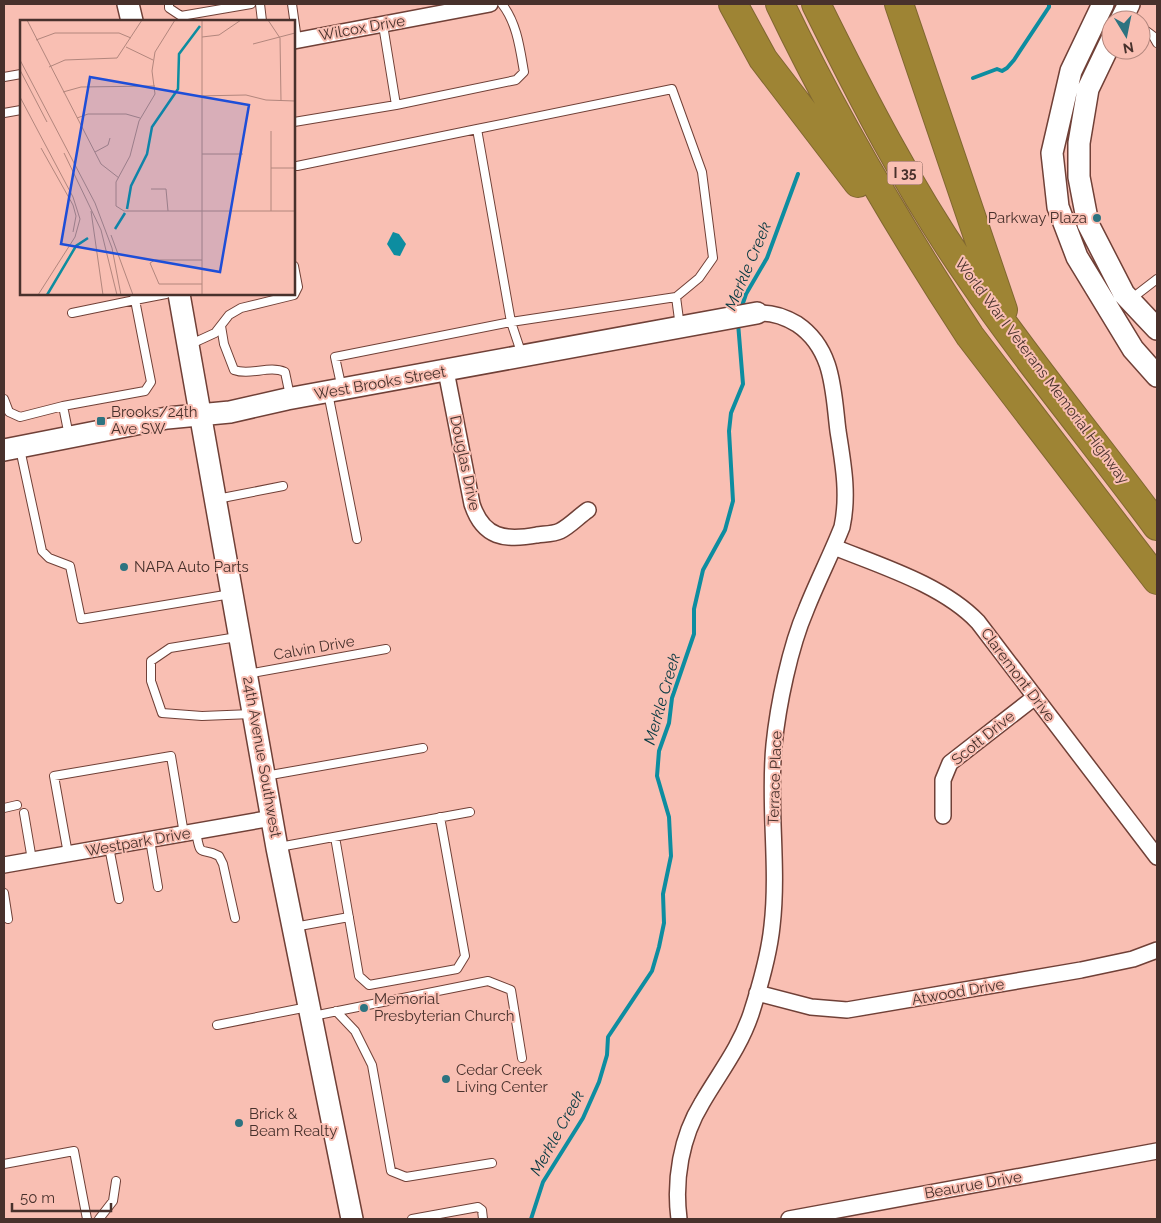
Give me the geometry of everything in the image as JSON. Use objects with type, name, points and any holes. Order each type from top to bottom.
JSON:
[{"type":"highway","points":[[733,4],[763,59],[942,293]]},
{"type":"highway","name":"World War I Veterans Memorial Highway","points":[[780,4],[830,105],[894,216],[970,336],[1157,580]]},
{"type":"highway","name":"World War I Veterans Memorial Highway","points":[[816,4],[854,83],[894,156],[968,274],[1010,333],[1157,526]]},
{"type":"highway","points":[[899,4],[1010,333]]},
{"type":"main road","points":[[128,4],[132,20]]},
{"type":"main road","points":[[1101,32],[1071,71],[1052,153],[1058,207],[1077,257],[1133,349],[1157,376]]},
{"type":"main road","points":[[1102,60],[1088,89],[1079,143],[1079,177],[1088,224],[1124,294],[1157,329]]},
{"type":"main road","name":"24th Avenue Southwest","points":[[180,295],[277,848],[352,1219]]},
{"type":"main road","name":"West Brooks Street","points":[[12,448],[167,418],[255,407],[757,313]]},
{"type":"street","name":"Wilcox Drive","points":[[296,40],[490,4]]},
{"type":"street","name":"Terrace Place","points":[[678,1219],[677,1182],[683,1145],[701,1104],[735,1052],[757,993],[772,927],[774,888],[772,780],[778,717],[805,612],[842,527],[846,498],[829,368],[820,347],[805,330],[781,316],[757,313]]},
{"type":"street","name":"Douglas Drive","points":[[446,371],[472,504],[476,516],[484,527],[492,533],[504,537],[525,538],[559,532],[588,510]]},
{"type":"street","name":"Claremont Drive","points":[[834,547],[926,586],[964,608],[1157,857]]},
{"type":"street","name":"Scott Drive","points":[[943,816],[943,780],[950,763],[1035,698]]},
{"type":"street","name":"Westpark Drive","points":[[4,862],[32,860],[272,818]]},
{"type":"street","name":"Atwood Drive","points":[[757,993],[811,1007],[847,1010],[1081,970],[1133,959],[1157,950]]},
{"type":"street","name":"Beaurue Drive","points":[[789,1219],[1157,1151]]},
{"type":"lane","points":[[169,4],[169,8],[181,16],[249,5]]},
{"type":"lane","points":[[260,4],[262,20]]},
{"type":"lane","points":[[292,4],[294,20]]},
{"type":"lane","points":[[295,122],[396,105],[516,80],[524,72],[518,39],[508,12],[502,4]]},
{"type":"lane","points":[[383,24],[396,105]]},
{"type":"lane","points":[[4,77],[20,74]]},
{"type":"lane","points":[[297,166],[672,89],[702,172],[713,258],[700,278],[676,297],[511,322],[335,356],[335,391],[357,539]]},
{"type":"lane","points":[[4,113],[20,110]]},
{"type":"lane","points":[[476,129],[511,322],[523,357]]},
{"type":"lane","points":[[295,272],[298,288],[295,293]]},
{"type":"lane","points":[[1130,300],[1157,279]]},
{"type":"lane","points":[[72,313],[135,297],[156,295]]},
{"type":"lane","points":[[189,346],[215,333],[229,315],[241,308],[294,295]]},
{"type":"lane","points":[[4,399],[9,412],[20,417],[62,406],[144,391],[149,388],[151,382],[135,297]]},
{"type":"lane","points":[[676,297],[680,327]]},
{"type":"lane","points":[[221,326],[224,344],[234,370],[239,372],[265,369],[285,372],[290,399]]},
{"type":"lane","points":[[62,406],[69,438]]},
{"type":"lane","points":[[12,448],[42,551],[49,558],[70,566],[81,619],[233,593]]},
{"type":"lane","points":[[216,499],[284,486]]},
{"type":"lane","points":[[241,637],[170,648],[151,661],[151,681],[162,713],[202,716],[254,714]]},
{"type":"lane","name":"Calvin Drive","points":[[247,674],[386,650]]},
{"type":"lane","points":[[265,776],[423,748]]},
{"type":"lane","points":[[68,854],[54,776],[171,756],[190,833],[203,853],[219,856],[223,864],[235,918]]},
{"type":"lane","points":[[4,808],[17,805]]},
{"type":"lane","points":[[277,848],[470,812]]},
{"type":"lane","points":[[24,813],[32,860]]},
{"type":"lane","points":[[335,837],[359,976],[369,985],[458,969],[465,956],[440,818]]},
{"type":"lane","points":[[150,840],[158,887]]},
{"type":"lane","points":[[109,847],[119,898]]},
{"type":"lane","points":[[4,893],[8,919]]},
{"type":"lane","points":[[294,928],[349,917]]},
{"type":"lane","points":[[217,1025],[310,1012],[336,1011],[488,981],[511,990],[522,1058]]},
{"type":"lane","points":[[336,1011],[355,1031],[372,1065],[391,1171],[406,1177],[492,1163]]},
{"type":"lane","points":[[4,1164],[74,1151],[87,1219]]},
{"type":"lane","points":[[99,1219],[113,1201],[116,1181]]},
{"type":"lane","points":[[412,1219],[478,1207],[482,1210],[483,1219]]},
{"type":"water","points":[[393,232],[399,234],[406,244],[400,256],[394,255],[387,244]]},
{"type":"waterway","name":"Merkle Creek","points":[[973,78],[997,69],[1002,71],[1007,68],[1049,7],[1049,4]]},
{"type":"waterway","name":"Merkle Creek","points":[[741,309],[746,294],[767,258],[798,174]]},
{"type":"waterway","name":"Merkle Creek","points":[[531,1219],[543,1182],[583,1118],[599,1082],[607,1055],[608,1037],[652,971],[659,947],[664,923],[663,894],[671,856],[669,817],[657,776],[659,751],[669,723],[672,698],[694,634],[694,609],[703,570],[725,530],[733,501],[729,431],[731,413],[743,384],[738,323]]},
{"type":"place","name":"Parkway Plaza","points":[[1097,218]]},
{"type":"place","name":"Brooks/24th Ave SW","points":[[101,421]]},
{"type":"place","name":"NAPA Auto Parts","points":[[124,567]]},
{"type":"place","name":"Memorial Presbyterian Church","points":[[364,1008]]},
{"type":"place","name":"Cedar Creek Living Center","points":[[446,1079]]},
{"type":"place","name":"Brick & Beam Realty","points":[[239,1123]]}]
